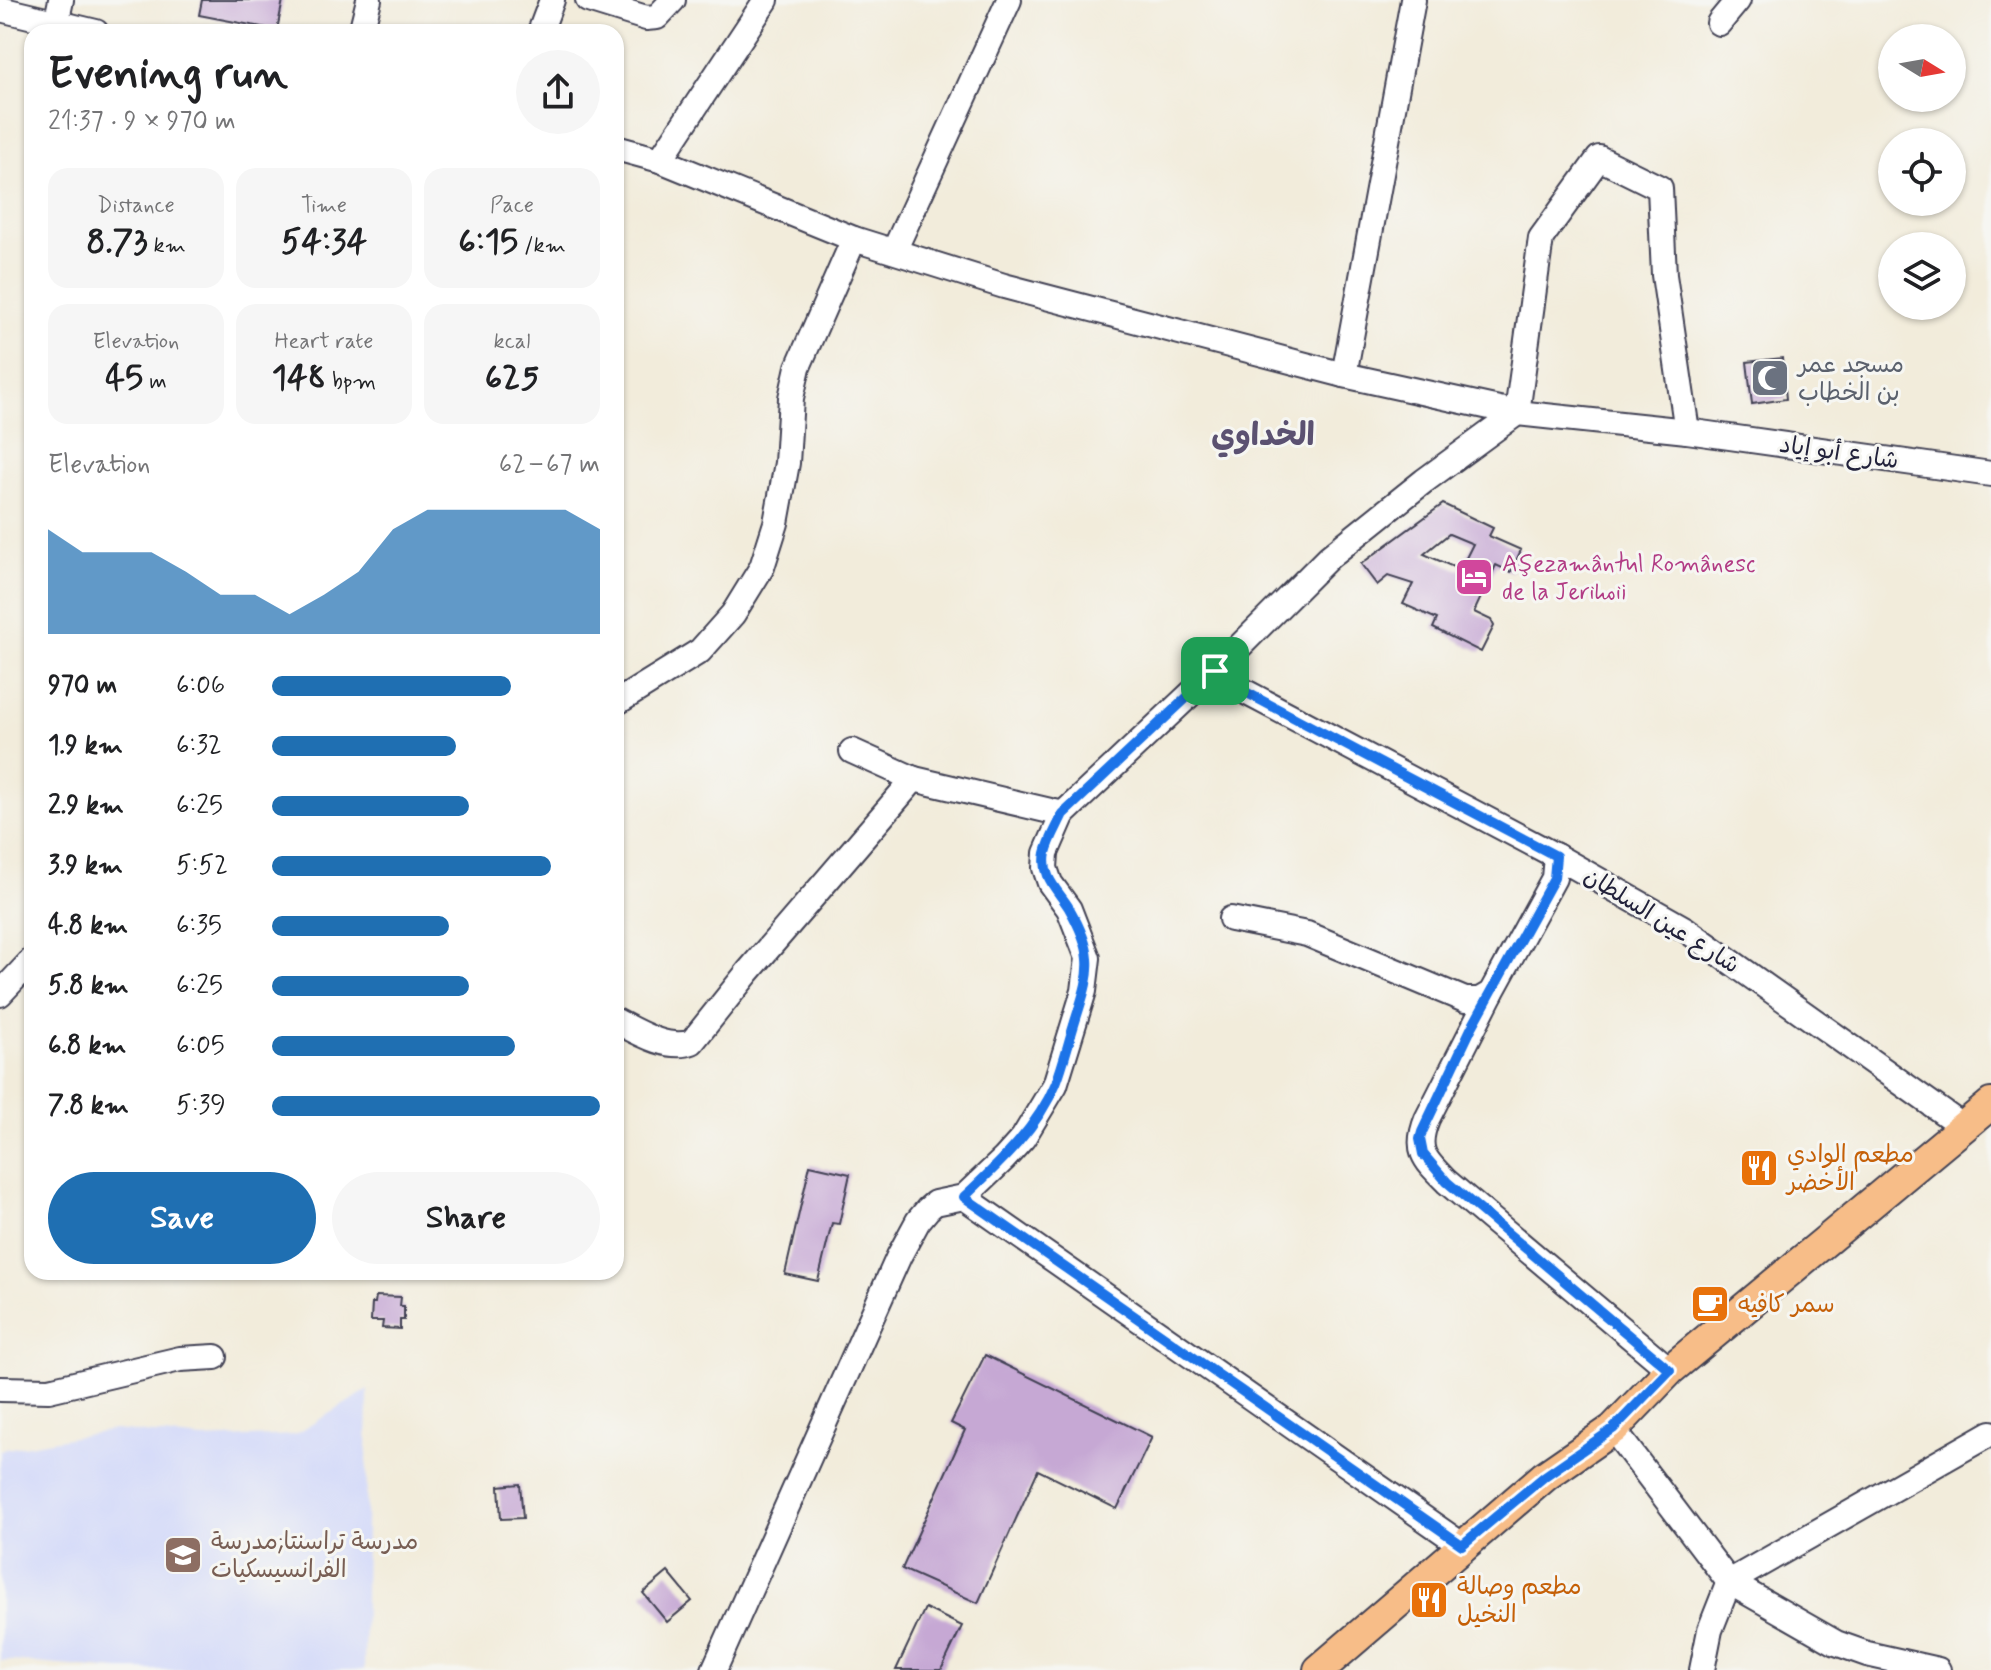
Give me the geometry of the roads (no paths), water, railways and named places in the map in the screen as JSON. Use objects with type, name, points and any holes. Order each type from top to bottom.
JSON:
[{"type":"main road","points":[[1319,1670],[1545,1476],[1613,1429],[1670,1370],[1991,1104]]},
{"type":"street","points":[[0,9],[56,24],[61,0]]},
{"type":"street","points":[[363,24],[369,0]]},
{"type":"street","points":[[543,24],[552,0]]},
{"type":"street","points":[[588,0],[646,18],[657,17],[673,0]]},
{"type":"street","points":[[660,160],[766,0]]},
{"type":"street","points":[[894,251],[1009,0]]},
{"type":"street","points":[[1344,375],[1413,0]]},
{"type":"street","points":[[1719,23],[1738,0]]},
{"type":"street","name":"شارع أبو إياد","points":[[624,150],[660,160],[854,239],[1004,286],[1344,375],[1517,413],[1687,431],[1991,474]]},
{"type":"street","points":[[714,1670],[899,1256],[918,1221],[928,1209],[945,1200],[964,1197],[1023,1138],[1055,1085],[1084,991],[1088,958],[1069,909],[1050,883],[1045,868],[1046,853],[1063,814],[1215,671],[1329,557],[1424,481],[1517,413],[1541,238],[1599,158],[1660,188],[1664,275],[1687,431]]},
{"type":"street","points":[[624,698],[700,651],[733,614],[762,567],[776,523],[787,463],[791,398],[798,367],[854,239]]},
{"type":"street","name":"شارع عين السلطان","points":[[1215,671],[1236,687],[1556,856],[1685,929],[1965,1128]]},
{"type":"street","points":[[852,751],[914,779],[1063,814]]},
{"type":"street","points":[[624,1025],[668,1043],[680,1045],[692,1042],[914,779]]},
{"type":"street","points":[[1556,856],[1554,878],[1471,1029],[1422,1132],[1423,1154],[1447,1182],[1670,1370]]},
{"type":"street","points":[[1231,919],[1307,934],[1465,1000],[1479,1000],[1491,993]]},
{"type":"street","points":[[0,994],[24,968]]},
{"type":"street","points":[[1465,1000],[1473,1016],[1471,1029]]},
{"type":"street","points":[[964,1197],[1462,1545]]},
{"type":"street","points":[[0,1389],[49,1390],[165,1362],[215,1357]]},
{"type":"street","points":[[1613,1429],[1729,1582],[1836,1643],[1867,1654],[1938,1670]]},
{"type":"street","points":[[1702,1670],[1710,1630],[1729,1582],[1991,1433]]},
{"type":"place","name":"مسجد عمر بن الخطاب","points":[[1770,378]]},
{"type":"place","name":"Aşezamântul Românesc de la Jerihoii","points":[[1474,577]]},
{"type":"place","name":"مطعم الوادي الأخضر","points":[[1759,1168]]},
{"type":"place","name":"سمر كافيه","points":[[1710,1304]]},
{"type":"place","name":"مدرسة تراسنتا;مدرسة الفرانسيسكيات","points":[[183,1555]]},
{"type":"place","name":"مطعم وصالة النخيل","points":[[1429,1600]]},
{"type":"district","name":"الخداوي","points":[[1263,434]]}]
